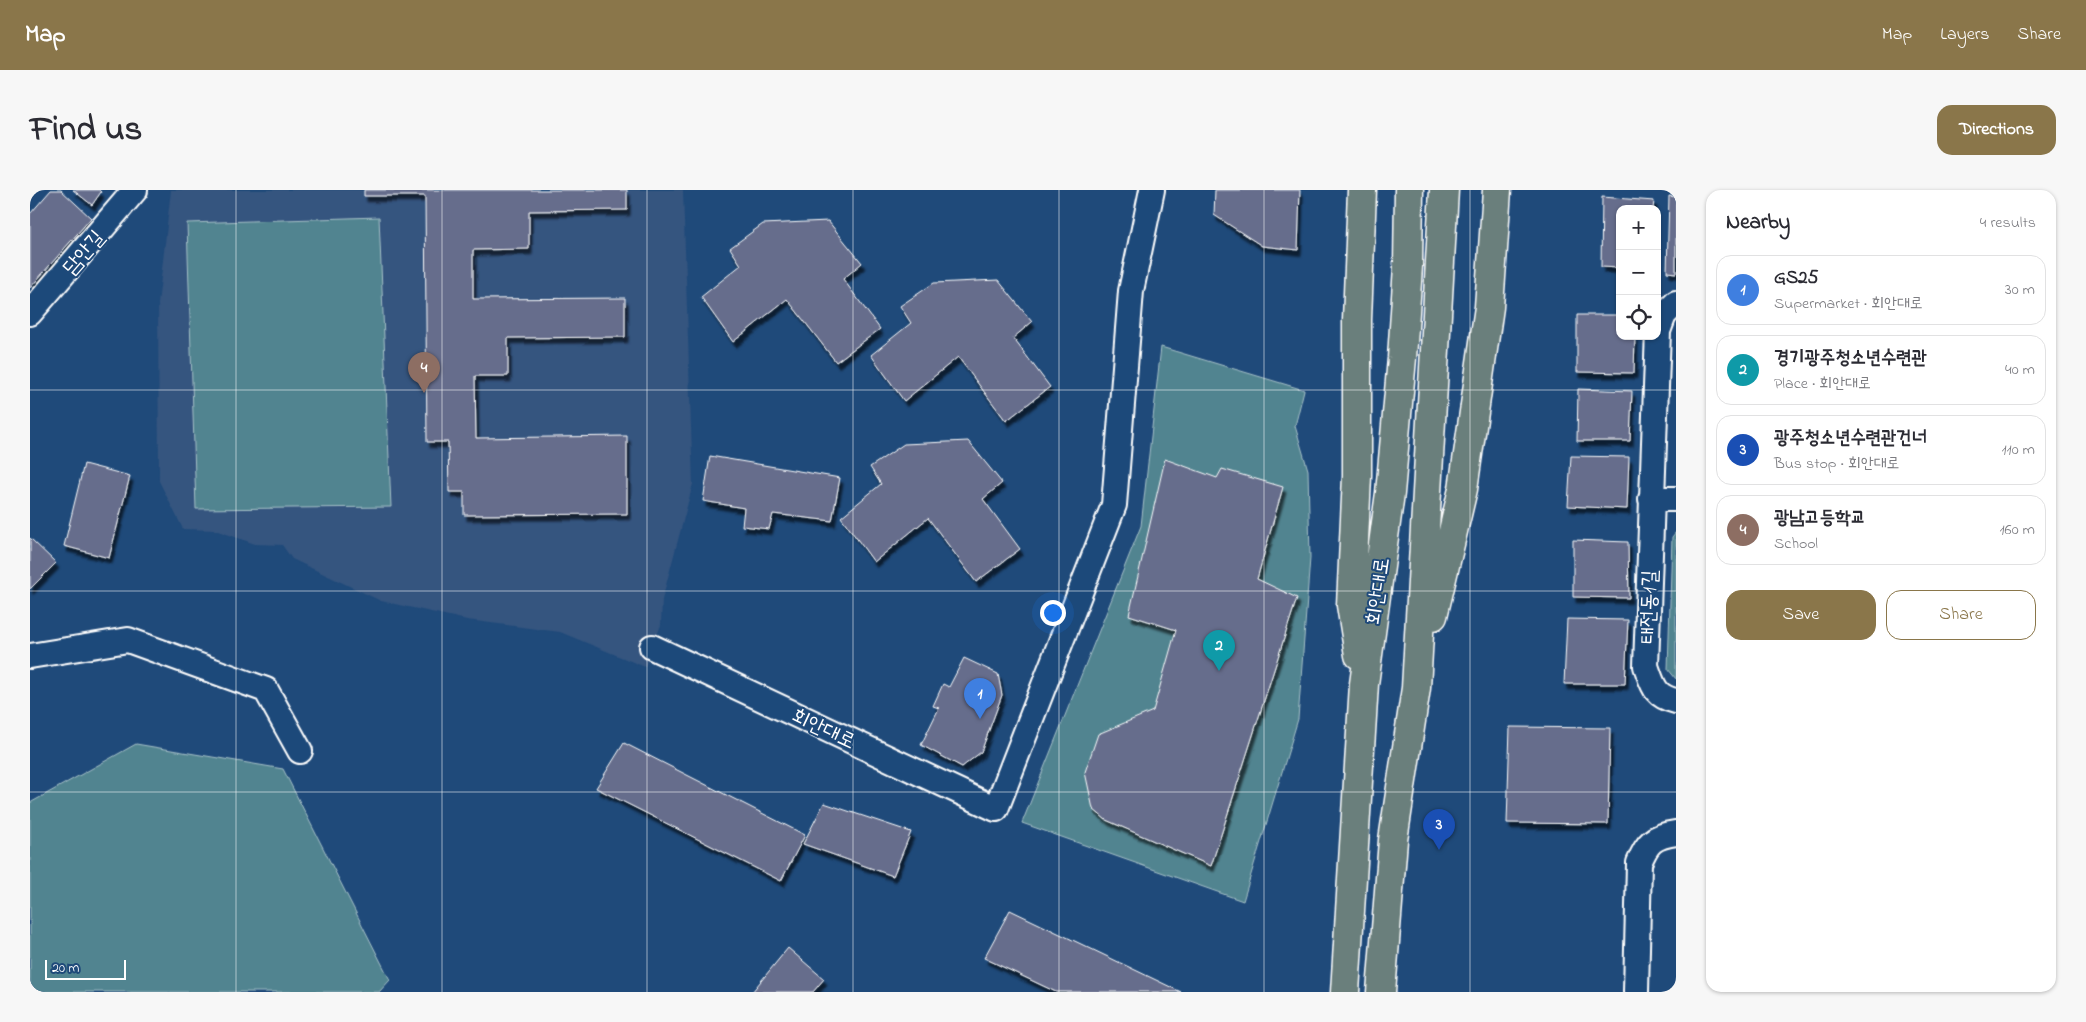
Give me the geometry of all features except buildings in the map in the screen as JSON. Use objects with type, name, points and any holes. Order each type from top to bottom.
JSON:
[{"type":"highway","points":[[1362,190],[1357,320],[1357,476],[1352,605],[1364,684]]},
{"type":"highway","name":"회안대로","points":[[1345,992],[1364,684],[1390,493],[1408,266],[1409,190]]},
{"type":"highway","name":"회안대로","points":[[1381,992],[1393,840],[1416,688],[1444,190]]},
{"type":"highway","points":[[1416,688],[1462,489],[1489,307],[1497,190]]},
{"type":"street","name":"담안길","points":[[30,313],[136,190]]},
{"type":"street","name":"회안대로","points":[[652,647],[996,809],[1114,505],[1131,291],[1152,190]]},
{"type":"street","name":"태전동1길","points":[[1676,303],[1664,315],[1658,331],[1646,666],[1653,686],[1663,698],[1676,701]]},
{"type":"street","points":[[1651,499],[1676,500]]},
{"type":"street","points":[[30,656],[128,640],[266,690],[300,750]]},
{"type":"street","points":[[1636,992],[1639,864],[1646,846],[1658,837],[1676,834]]},
{"type":"shaded area","points":[[171,190],[683,190],[693,484],[662,600],[661,625],[645,667],[560,632],[467,620],[381,601],[292,559],[282,545],[255,544],[215,530],[183,529],[159,481],[158,304]]},
{"type":"green space","points":[[379,217],[391,507],[196,509],[187,223]]},
{"type":"green space","points":[[1161,347],[1304,390],[1295,426],[1308,470],[1310,558],[1298,719],[1243,901],[1022,823],[1141,526]]},
{"type":"green space","points":[[1676,532],[1676,679],[1668,669],[1672,537]]},
{"type":"green space","points":[[136,744],[283,769],[390,980],[379,992],[30,992],[30,803]]},
{"type":"place","name":"광남고등학교","points":[[424,393]]},
{"type":"place","name":"경기광주청소년수련관","points":[[1219,671]]},
{"type":"place","name":"GS25","points":[[980,719]]},
{"type":"place","name":"광주청소년수련관건너","points":[[1439,850]]}]
